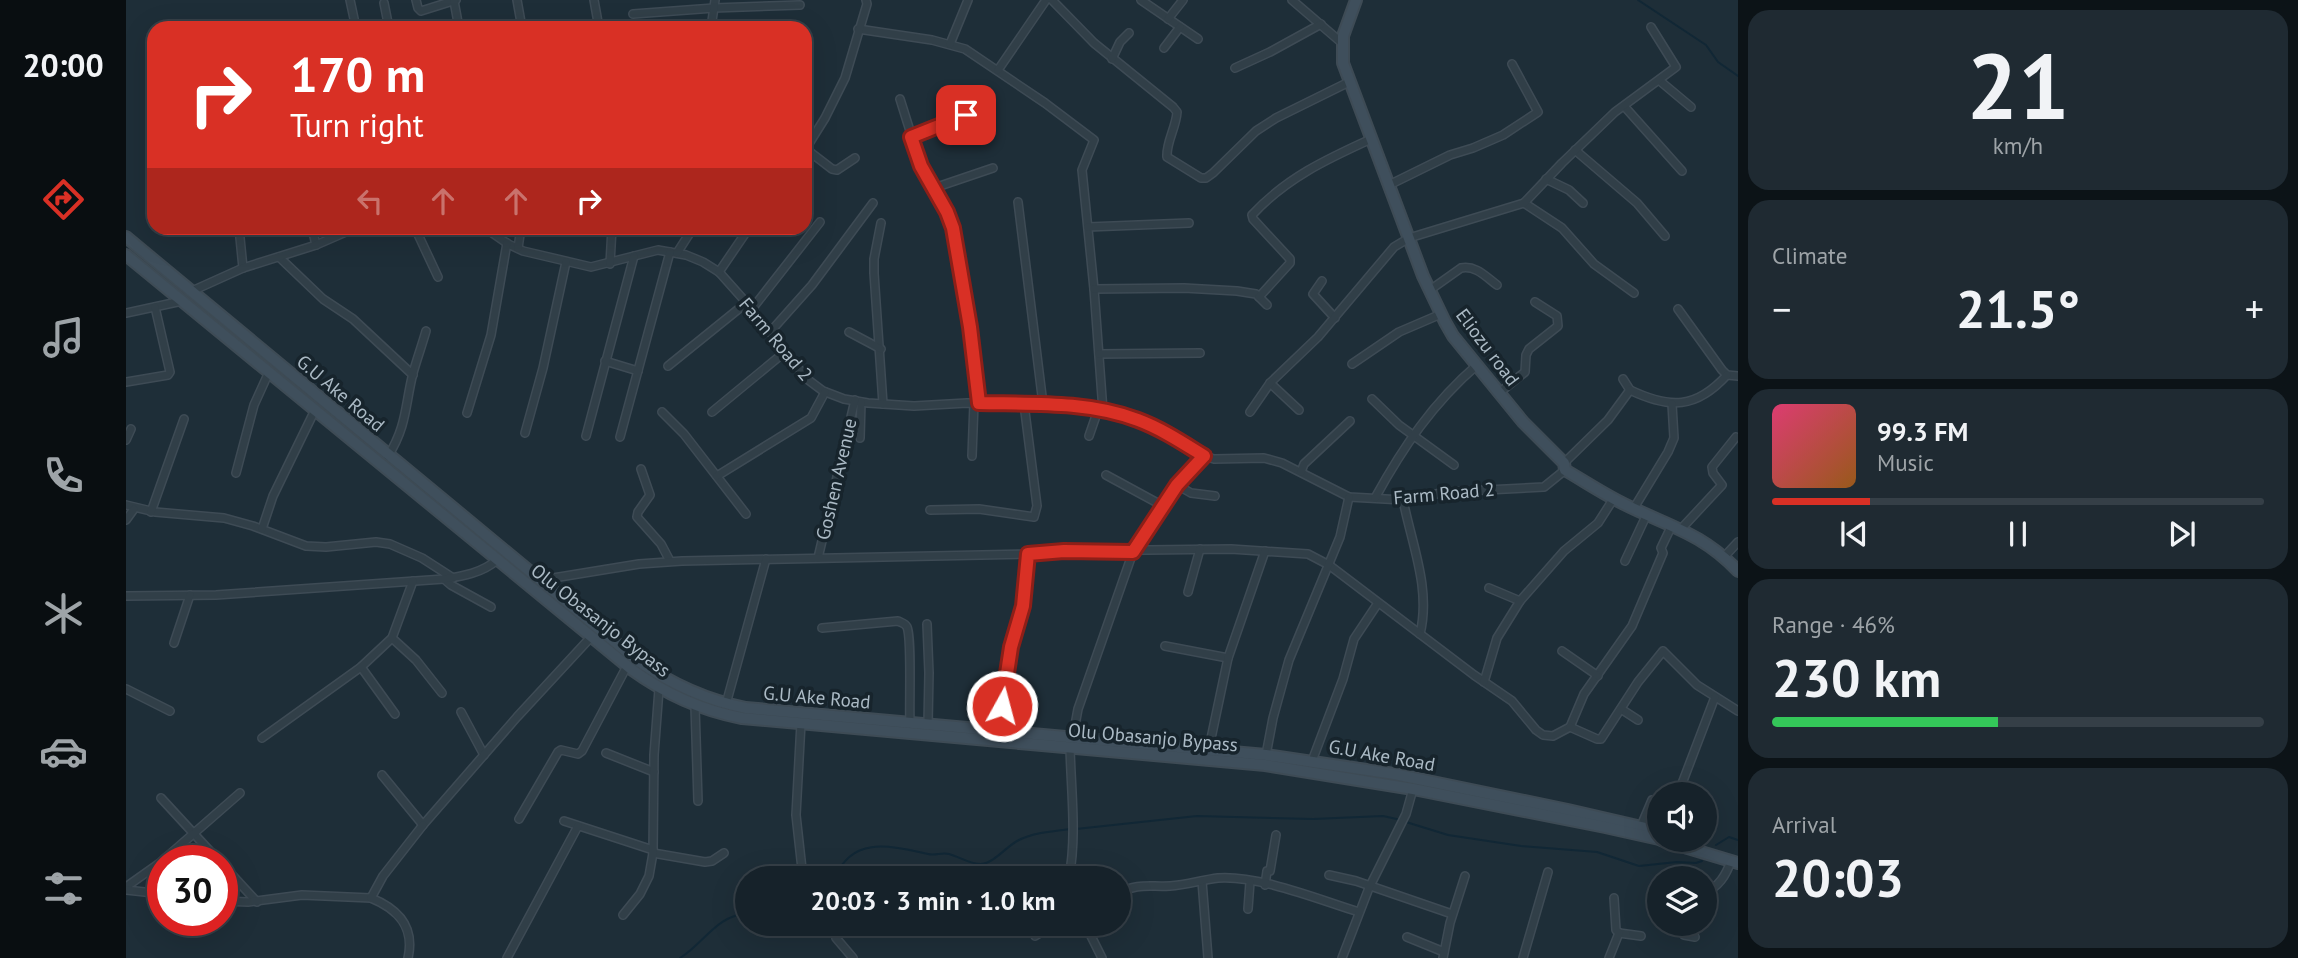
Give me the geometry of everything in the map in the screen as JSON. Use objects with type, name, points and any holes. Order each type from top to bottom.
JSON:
[{"type":"main road","name":"Eliozu road","points":[[1356,0],[1345,26],[1343,63],[1409,238],[1430,290],[1453,336],[1499,393],[1565,466],[1614,498],[1712,546],[1738,571]]},
{"type":"main road","name":"G.U Ake Road","points":[[126,237],[638,661],[683,689],[746,708],[1000,730],[1072,742],[1209,748],[1312,761],[1406,776],[1647,828]]},
{"type":"main road","name":"Olu Obasanjo Bypass","points":[[126,255],[627,666],[659,689],[695,706],[742,718],[1072,742],[1265,765],[1413,789],[1647,837]]},
{"type":"main road","name":"Olu Obasanjo Bypass","points":[[1706,852],[1736,860]]},
{"type":"main road","points":[[1717,852],[1736,860]]},
{"type":"street","points":[[350,0],[354,21]]},
{"type":"street","points":[[416,0],[421,11],[452,1],[457,21]]},
{"type":"street","points":[[517,0],[521,21]]},
{"type":"street","points":[[594,0],[598,21]]},
{"type":"street","points":[[812,139],[845,78],[866,0]]},
{"type":"street","points":[[950,44],[968,0]]},
{"type":"street","points":[[998,70],[1049,0],[1112,59],[1173,107],[1177,112],[1176,123],[1167,157],[1201,178],[1206,178],[1256,131],[1276,118],[1349,82]]},
{"type":"street","points":[[1141,0],[1198,39]]},
{"type":"street","points":[[1168,19],[1183,0]]},
{"type":"street","points":[[1292,0],[1342,43]]},
{"type":"street","points":[[384,3],[388,21]]},
{"type":"street","points":[[633,14],[714,4],[800,5]]},
{"type":"street","points":[[1235,68],[1321,24]]},
{"type":"street","points":[[1164,48],[1180,27]]},
{"type":"street","points":[[1250,412],[1270,383],[1335,318],[1394,247],[1409,238],[1524,203],[1575,150],[1625,106],[1676,67],[1651,27]]},
{"type":"street","points":[[858,29],[950,44],[965,49],[1094,140],[1082,170],[1094,289],[1101,411],[1089,436]]},
{"type":"street","points":[[1112,59],[1120,42],[1129,33]]},
{"type":"street","points":[[1389,185],[1450,155],[1503,135],[1538,112],[1512,64]]},
{"type":"street","points":[[1660,81],[1691,107]]},
{"type":"street","points":[[900,99],[921,166],[953,228],[970,327],[976,403],[972,456]]},
{"type":"street","points":[[1625,106],[1682,171]]},
{"type":"street","points":[[911,137],[981,109]]},
{"type":"street","points":[[1259,297],[1290,263],[1290,259],[1252,215],[1304,171],[1371,139]]},
{"type":"street","points":[[1575,150],[1637,203],[1665,236]]},
{"type":"street","points":[[812,154],[837,170],[855,158]]},
{"type":"street","points":[[934,188],[993,169]]},
{"type":"street","points":[[1546,179],[1569,190],[1583,202]]},
{"type":"street","points":[[1018,202],[1043,404]]},
{"type":"street","points":[[771,331],[812,285],[873,203]]},
{"type":"street","points":[[1524,203],[1562,229],[1594,264],[1634,293]]},
{"type":"street","points":[[812,231],[820,222]]},
{"type":"street","points":[[881,223],[874,259],[883,404]]},
{"type":"street","points":[[1088,227],[1189,223]]},
{"type":"street","points":[[240,235],[243,268]]},
{"type":"street","points":[[314,235],[316,245]]},
{"type":"street","points":[[192,291],[243,268],[316,245],[332,235]]},
{"type":"street","points":[[418,235],[438,277]]},
{"type":"street","name":"Farm Road 2","points":[[495,235],[518,248],[592,267],[658,250],[703,262],[719,272],[771,331],[807,379],[825,392],[858,401],[883,404],[1043,404],[1101,411],[1136,419],[1214,459],[1264,458],[1301,472],[1349,498],[1403,500],[1447,492],[1544,487],[1608,420],[1630,390]]},
{"type":"street","points":[[518,248],[521,235]]},
{"type":"street","points":[[610,264],[612,235]]},
{"type":"street","points":[[620,437],[673,252],[687,235]]},
{"type":"street","points":[[719,272],[745,235]]},
{"type":"street","points":[[667,366],[749,306],[809,235]]},
{"type":"street","points":[[467,414],[491,335],[507,243]]},
{"type":"street","points":[[586,436],[634,256]]},
{"type":"street","points":[[279,257],[323,299],[353,319],[413,375]]},
{"type":"street","points":[[525,433],[543,369],[566,262]]},
{"type":"street","points":[[1430,290],[1467,266],[1475,268],[1497,285]]},
{"type":"street","points":[[1322,281],[1313,294],[1335,318]]},
{"type":"street","points":[[1094,289],[1184,288],[1237,291],[1256,294],[1267,305]]},
{"type":"street","points":[[126,313],[182,301]]},
{"type":"street","points":[[1499,393],[1525,372],[1529,349],[1558,326],[1557,316],[1535,302]]},
{"type":"street","points":[[126,382],[161,378],[170,372],[155,307]]},
{"type":"street","points":[[1678,309],[1727,375],[1738,376]]},
{"type":"street","points":[[1352,364],[1399,332],[1441,314]]},
{"type":"street","points":[[388,456],[397,441],[408,409],[413,375],[426,331]]},
{"type":"street","points":[[849,332],[881,349]]},
{"type":"street","points":[[712,412],[786,351]]},
{"type":"street","points":[[1099,354],[1200,353]]},
{"type":"street","points":[[605,361],[638,371]]},
{"type":"street","points":[[1375,498],[1393,465],[1441,398],[1477,365]]},
{"type":"street","points":[[236,473],[254,405],[268,372]]},
{"type":"street","points":[[1623,379],[1630,390],[1672,404],[1707,395],[1727,375]]},
{"type":"street","points":[[1270,383],[1299,410]]},
{"type":"street","points":[[718,476],[811,418],[825,392]]},
{"type":"street","points":[[1372,399],[1413,436],[1454,465]]},
{"type":"street","points":[[858,401],[860,438]]},
{"type":"street","name":"Goshen Avenue","points":[[818,558],[858,401]]},
{"type":"street","points":[[930,510],[979,509],[1034,517],[1037,506],[1024,404]]},
{"type":"street","points":[[1634,508],[1668,453],[1674,438],[1672,404]]},
{"type":"street","points":[[262,529],[273,496],[315,410]]},
{"type":"street","points":[[662,412],[684,434],[746,514]]},
{"type":"street","points":[[151,512],[184,419]]},
{"type":"street","points":[[1301,472],[1304,464],[1350,421]]},
{"type":"street","points":[[126,438],[131,429]]},
{"type":"street","points":[[540,580],[670,561],[1200,549],[1308,554],[1329,565],[1512,701],[1536,730],[1553,736],[1570,727],[1584,694],[1632,625],[1662,553],[1661,548],[1676,527],[1721,485],[1712,467],[1736,438]]},
{"type":"street","points":[[1071,866],[1072,742],[1078,709],[1133,552],[1177,485],[1204,456]]},
{"type":"street","points":[[641,469],[650,495],[637,517],[661,544],[670,561]]},
{"type":"street","points":[[1106,475],[1163,506]]},
{"type":"street","points":[[1177,485],[1191,493],[1215,496]]},
{"type":"street","points":[[1266,755],[1289,660],[1340,537],[1349,498]]},
{"type":"street","points":[[1484,682],[1497,638],[1520,601],[1564,551],[1598,523],[1614,498]]},
{"type":"street","points":[[1403,500],[1425,598],[1420,634]]},
{"type":"street","points":[[126,520],[130,507],[151,512],[224,518],[306,546],[326,547],[376,542],[390,544],[422,558],[453,578]]},
{"type":"street","points":[[1625,561],[1647,514]]},
{"type":"street","points":[[1724,556],[1738,542]]},
{"type":"street","points":[[1188,592],[1200,549]]},
{"type":"street","points":[[1209,748],[1228,658],[1265,551]]},
{"type":"street","points":[[1000,730],[1011,647],[1023,606],[1028,554]]},
{"type":"street","points":[[726,704],[766,559]]},
{"type":"street","points":[[126,596],[190,595],[444,579],[488,568],[497,560]]},
{"type":"street","points":[[444,579],[491,607]]},
{"type":"street","points":[[262,738],[361,667],[392,638],[413,581]]},
{"type":"street","points":[[1489,589],[1520,601]]},
{"type":"street","points":[[174,643],[190,595]]},
{"type":"street","points":[[1312,761],[1343,679],[1354,639],[1378,603]]},
{"type":"street","points":[[822,628],[898,621],[904,624],[907,628],[910,722]]},
{"type":"street","points":[[927,625],[928,724]]},
{"type":"street","points":[[371,898],[383,876],[424,825],[591,637]]},
{"type":"street","points":[[392,638],[416,660],[442,693]]},
{"type":"street","points":[[1165,646],[1228,658]]},
{"type":"street","points":[[1562,651],[1598,676]]},
{"type":"street","points":[[1570,727],[1601,739],[1638,682],[1663,651],[1698,685],[1738,711]]},
{"type":"street","points":[[519,819],[558,752],[561,750],[578,754],[582,751],[627,666]]},
{"type":"street","points":[[361,667],[395,714]]},
{"type":"street","points":[[126,689],[170,710]]},
{"type":"street","points":[[623,915],[640,894],[649,876],[653,852],[659,689]]},
{"type":"street","points":[[1683,782],[1715,697]]},
{"type":"street","points":[[695,706],[698,801]]},
{"type":"street","points":[[1621,709],[1637,720]]},
{"type":"street","points":[[461,712],[484,755]]},
{"type":"street","points":[[801,723],[796,806],[802,866]]},
{"type":"street","points":[[607,753],[654,772]]},
{"type":"street","points":[[382,775],[424,825]]},
{"type":"street","points":[[1342,958],[1369,888],[1406,814],[1413,789]]},
{"type":"street","points":[[126,888],[161,862],[240,793]]},
{"type":"street","points":[[161,798],[204,845]]},
{"type":"street","points":[[1641,826],[1647,812]]},
{"type":"street","points":[[564,821],[653,852],[705,862],[712,862],[724,853]]},
{"type":"street","points":[[508,958],[578,826]]},
{"type":"street","points":[[1265,885],[1276,835]]},
{"type":"street","points":[[1717,885],[1736,860]]},
{"type":"street","points":[[1524,958],[1548,872]]},
{"type":"street","points":[[1329,875],[1356,881],[1369,888],[1452,914]]},
{"type":"street","points":[[1408,937],[1446,956],[1452,914],[1465,876]]},
{"type":"street","points":[[1131,887],[1169,886],[1218,878],[1265,885],[1359,912]]},
{"type":"street","points":[[238,881],[257,902]]},
{"type":"street","points":[[1202,881],[1208,958]]},
{"type":"street","points":[[1248,909],[1250,882]]},
{"type":"street","points":[[126,888],[147,891]]},
{"type":"street","points":[[238,901],[257,902],[302,895],[371,898],[388,905],[407,924],[410,941],[408,958]]},
{"type":"street","points":[[1614,898],[1616,930],[1619,933],[1641,936]]},
{"type":"street","points":[[1609,958],[1619,933]]},
{"type":"street","points":[[1091,936],[1102,958]]},
{"type":"street","points":[[1690,936],[1695,937]]},
{"type":"street","points":[[836,938],[853,958]]},
{"type":"waterway","points":[[1638,0],[1706,45],[1718,62],[1738,76]]},
{"type":"waterway","points":[[1076,829],[1197,816],[1313,819],[1383,816],[1401,820]]},
{"type":"waterway","points":[[1406,822],[1448,835],[1521,846],[1597,852],[1639,866],[1702,861]]},
{"type":"waterway","points":[[841,866],[862,849],[874,847],[953,855],[981,864],[991,861],[1023,838],[1070,829]]},
{"type":"waterway","points":[[1717,844],[1729,837],[1738,840]]},
{"type":"waterway","points":[[680,958],[719,924],[735,916]]},
{"type":"route","points":[[966,115],[911,137],[921,166],[953,228],[970,327],[979,403],[1047,405],[1103,411],[1136,419],[1163,431],[1204,456],[1177,485],[1133,552],[1116,550],[1028,554],[1023,606],[1011,647],[1002,706]]}]
